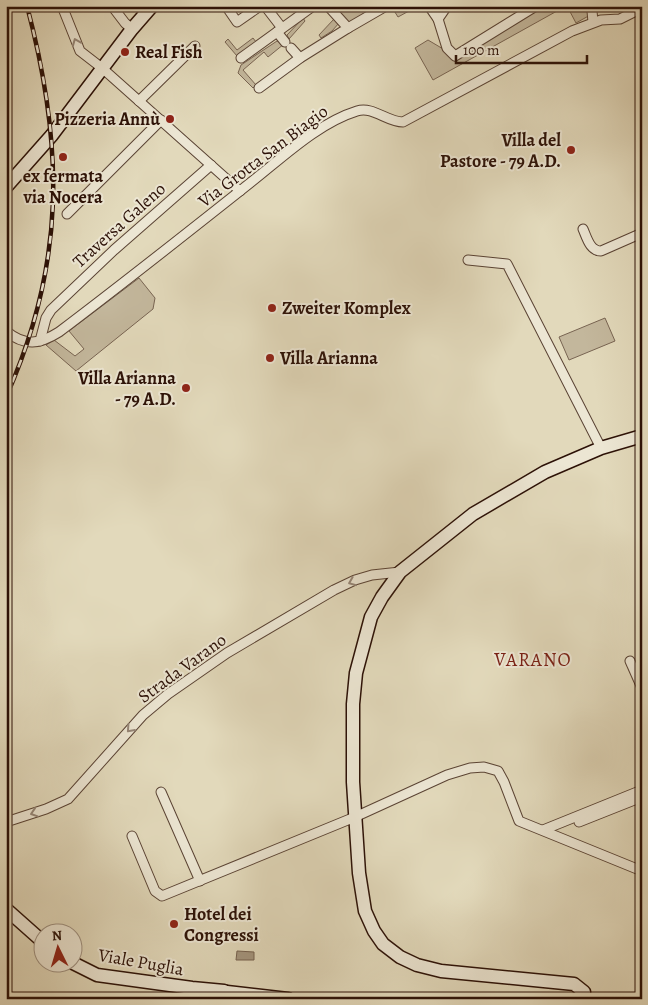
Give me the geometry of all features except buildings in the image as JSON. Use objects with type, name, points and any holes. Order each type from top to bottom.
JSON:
[{"type":"street","points":[[62,6],[80,51],[102,68],[240,191]]},
{"type":"street","points":[[112,6],[125,24],[132,29]]},
{"type":"street","points":[[6,187],[52,135],[132,29],[152,6]]},
{"type":"street","points":[[226,6],[237,22],[260,6]]},
{"type":"street","points":[[264,6],[288,45],[300,58]]},
{"type":"street","points":[[241,58],[312,6]]},
{"type":"street","points":[[328,6],[348,28]]},
{"type":"street","points":[[430,6],[438,19],[447,48],[455,56],[535,6]]},
{"type":"street","points":[[438,19],[447,6]]},
{"type":"street","points":[[589,6],[592,11],[593,22]]},
{"type":"street","points":[[260,88],[300,58],[385,7]]},
{"type":"street","name":"Via Grotta San Biagio","points":[[6,332],[19,341],[33,343],[59,332],[144,268],[310,136],[342,117],[358,110],[367,110],[390,120],[403,122],[572,31],[593,22],[620,19],[642,8]]},
{"type":"street","points":[[139,101],[194,46]]},
{"type":"street","points":[[67,214],[161,120]]},
{"type":"street","name":"Traversa Galeno","points":[[40,340],[46,318],[51,310],[114,250],[211,165]]},
{"type":"street","points":[[583,229],[593,249],[596,251],[601,251],[642,233]]},
{"type":"street","points":[[468,260],[508,264],[601,448]]},
{"type":"street","points":[[582,999],[584,992],[574,984],[441,970],[417,965],[400,957],[383,944],[374,931],[365,911],[359,873],[355,817],[353,710],[356,673],[371,617],[382,597],[400,572],[473,514],[544,472],[601,448],[642,436]]},
{"type":"street","name":"Strada Varano","points":[[6,822],[46,809],[68,799],[143,715],[168,694],[227,654],[334,590],[355,580],[372,575],[400,572]]},
{"type":"street","points":[[630,661],[642,688]]},
{"type":"street","points":[[132,836],[155,891],[162,896],[355,817],[447,775],[470,768],[484,767],[498,771],[519,821],[642,871]]},
{"type":"street","points":[[547,832],[642,790]]},
{"type":"street","points":[[161,792],[200,881]]},
{"type":"street","points":[[547,832],[642,797]]},
{"type":"street","points":[[6,909],[32,932]]},
{"type":"street","name":"Viale Puglia","points":[[82,968],[97,975],[192,988],[204,999]]},
{"type":"street","points":[[192,988],[222,995],[288,999]]},
{"type":"shaded area","points":[[328,6],[376,6],[377,10],[348,28]]},
{"type":"shaded area","points":[[398,6],[418,6],[398,17],[393,9]]},
{"type":"shaded area","points":[[535,6],[566,6],[433,80],[415,48],[428,40],[455,56]]},
{"type":"shaded area","points":[[567,6],[587,6],[592,14],[576,23]]},
{"type":"shaded area","points":[[303,18],[305,21],[289,39],[287,35]]},
{"type":"shaded area","points":[[334,19],[339,23],[332,31],[321,38],[319,35]]},
{"type":"shaded area","points":[[253,38],[256,42],[237,56],[225,42],[228,39],[237,50]]},
{"type":"shaded area","points":[[277,41],[284,44],[268,57],[264,52],[243,70],[256,85],[253,88],[238,73],[241,65]]},
{"type":"shaded area","points":[[139,278],[155,298],[153,309],[76,371],[46,345],[54,340],[75,356],[84,349],[69,331]]},
{"type":"shaded area","points":[[605,318],[615,341],[569,360],[559,337]]},
{"type":"shaded area","points":[[237,951],[254,952],[254,960],[236,960]]},
{"type":"waterway","points":[[42,994],[45,999]]},
{"type":"railway","points":[[6,397],[26,347],[40,299],[49,251],[53,204],[48,107],[27,6]]},
{"type":"place","name":"Real Fish","points":[[125,52]]},
{"type":"place","name":"Pizzeria Annù","points":[[170,119]]},
{"type":"place","name":"Villa del Pastore - 79 A.D.","points":[[571,150]]},
{"type":"place","name":"ex fermata via Nocera","points":[[63,157]]},
{"type":"place","name":"Zweiter Komplex","points":[[272,308]]},
{"type":"place","name":"Villa Arianna","points":[[270,358]]},
{"type":"place","name":"Villa Arianna - 79 A.D.","points":[[186,388]]},
{"type":"place","name":"Hotel dei Congressi","points":[[174,924]]},
{"type":"district","name":"VARANO","points":[[533,659]]}]
